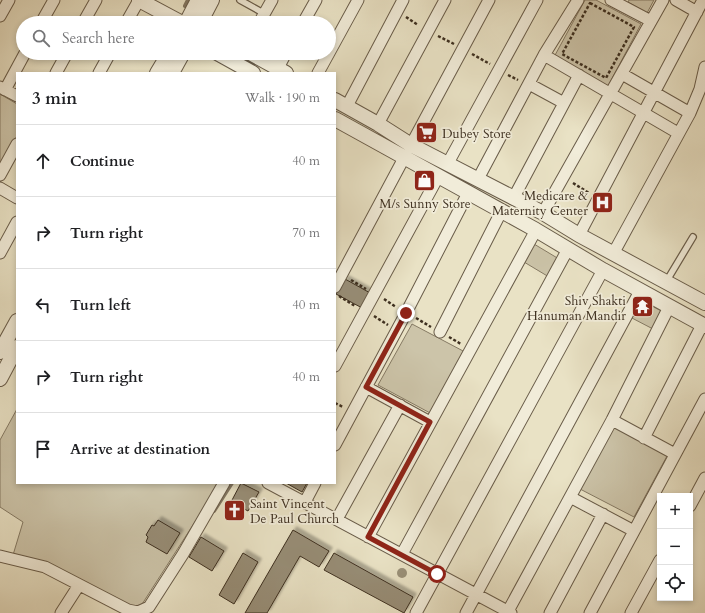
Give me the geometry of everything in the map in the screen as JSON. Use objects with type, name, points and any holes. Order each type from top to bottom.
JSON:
[{"type":"street","points":[[0,16],[9,0]]},
{"type":"street","points":[[45,16],[54,0]]},
{"type":"street","points":[[87,16],[96,0]]},
{"type":"street","points":[[130,16],[139,0],[169,16]]},
{"type":"street","points":[[190,16],[198,0]]},
{"type":"street","points":[[204,16],[212,0]]},
{"type":"street","points":[[263,16],[272,0]]},
{"type":"street","points":[[307,16],[316,0]]},
{"type":"street","points":[[336,40],[358,0]]},
{"type":"street","points":[[402,0],[341,103],[411,145],[448,163],[513,199],[543,213],[613,254],[705,303]]},
{"type":"street","points":[[378,124],[445,0]]},
{"type":"street","points":[[336,285],[489,0]]},
{"type":"street","points":[[336,364],[537,0]]},
{"type":"street","points":[[478,179],[544,55],[577,0]]},
{"type":"street","points":[[543,213],[663,0]]},
{"type":"street","points":[[676,0],[697,12]]},
{"type":"street","points":[[579,235],[703,0]]},
{"type":"street","points":[[618,1],[651,21]]},
{"type":"street","points":[[544,55],[678,133]]},
{"type":"street","points":[[16,95],[3,88],[21,60]]},
{"type":"street","points":[[57,72],[63,60]]},
{"type":"street","points":[[100,72],[106,60]]},
{"type":"street","points":[[158,72],[165,60]]},
{"type":"street","points":[[173,72],[179,60]]},
{"type":"street","points":[[230,60],[251,72]]},
{"type":"street","points":[[262,60],[282,71],[284,60]]},
{"type":"street","points":[[319,72],[325,60]]},
{"type":"street","points":[[416,613],[690,113],[700,88],[705,67]]},
{"type":"street","points":[[622,74],[690,113]]},
{"type":"street","points":[[513,199],[579,75]]},
{"type":"street","points":[[529,84],[564,103]]},
{"type":"street","points":[[336,120],[468,194],[536,230],[603,270],[704,326],[644,438]]},
{"type":"street","points":[[0,175],[16,146]]},
{"type":"street","points":[[0,188],[16,197]]},
{"type":"street","points":[[336,443],[468,194]]},
{"type":"street","points":[[440,332],[501,212]]},
{"type":"street","points":[[0,253],[16,224]]},
{"type":"street","points":[[368,537],[536,230]]},
{"type":"street","points":[[402,554],[568,249]]},
{"type":"street","points":[[466,613],[640,291]]},
{"type":"street","points":[[271,484],[509,612],[612,420],[669,307]]},
{"type":"street","points":[[0,379],[16,324]]},
{"type":"street","points":[[0,352],[11,339]]},
{"type":"street","points":[[366,387],[430,422]]},
{"type":"street","points":[[590,613],[705,399]]},
{"type":"street","points":[[337,519],[400,405]]},
{"type":"street","points":[[612,420],[675,454]]},
{"type":"street","points":[[693,500],[705,478]]},
{"type":"street","points":[[0,556],[45,567],[128,610],[138,612],[148,607],[183,554],[223,484]]},
{"type":"street","points":[[304,502],[314,484]]},
{"type":"street","points":[[570,497],[634,530]]},
{"type":"street","points":[[550,613],[603,514]]},
{"type":"street","points":[[631,613],[657,565]]},
{"type":"street","points":[[61,613],[80,585]]},
{"type":"lane","points":[[240,0],[260,16]]},
{"type":"lane","points":[[666,282],[693,237]]},
{"type":"path","points":[[590,3],[634,28],[606,78],[562,54],[590,3]]},
{"type":"path","points":[[564,177],[598,198]]},
{"type":"shaded area","points":[[585,0],[596,0],[641,24],[608,86],[554,57]]},
{"type":"shaded area","points":[[629,0],[654,0],[647,13],[628,2]]},
{"type":"shaded area","points":[[0,94],[16,103],[16,138],[0,169]]},
{"type":"shaded area","points":[[534,244],[559,259],[549,277],[524,262]]},
{"type":"shaded area","points":[[639,299],[663,312],[653,329],[630,317]]},
{"type":"shaded area","points":[[412,324],[465,352],[432,414],[378,385]]},
{"type":"shaded area","points":[[16,411],[16,484],[219,484],[137,612],[13,555],[23,522],[0,507],[0,440]]},
{"type":"shaded area","points":[[614,427],[667,456],[634,517],[580,489]]},
{"type":"building","points":[[345,279],[372,294],[364,309],[336,294]]},
{"type":"building","points":[[240,484],[259,492],[248,511],[231,502]]},
{"type":"building","points":[[288,484],[306,484],[302,492]]},
{"type":"building","points":[[158,520],[180,533],[167,554],[146,542],[148,537],[146,535],[152,525],[154,526]]},
{"type":"building","points":[[293,530],[329,551],[319,567],[300,556],[267,613],[245,613]]},
{"type":"building","points":[[201,537],[224,551],[212,571],[189,557]]},
{"type":"building","points":[[243,553],[258,562],[234,604],[219,595]]},
{"type":"building","points":[[334,553],[413,597],[404,613],[324,570]]},
{"type":"waterway","points":[[185,6],[188,0]]},
{"type":"waterway","points":[[214,511],[231,484]]},
{"type":"place","name":"Dubey Store","points":[[427,133]]},
{"type":"place","name":"M/s Sunny Store","points":[[425,181]]},
{"type":"place","name":"Medicare & Maternity Center","points":[[603,202]]},
{"type":"place","name":"Shiv Shakti Hanuman Mandir","points":[[642,307]]},
{"type":"place","name":"Saint Vincent De Paul Church","points":[[234,510]]},
{"type":"route","points":[[406,313],[366,387],[430,422],[368,537],[437,574]]}]
